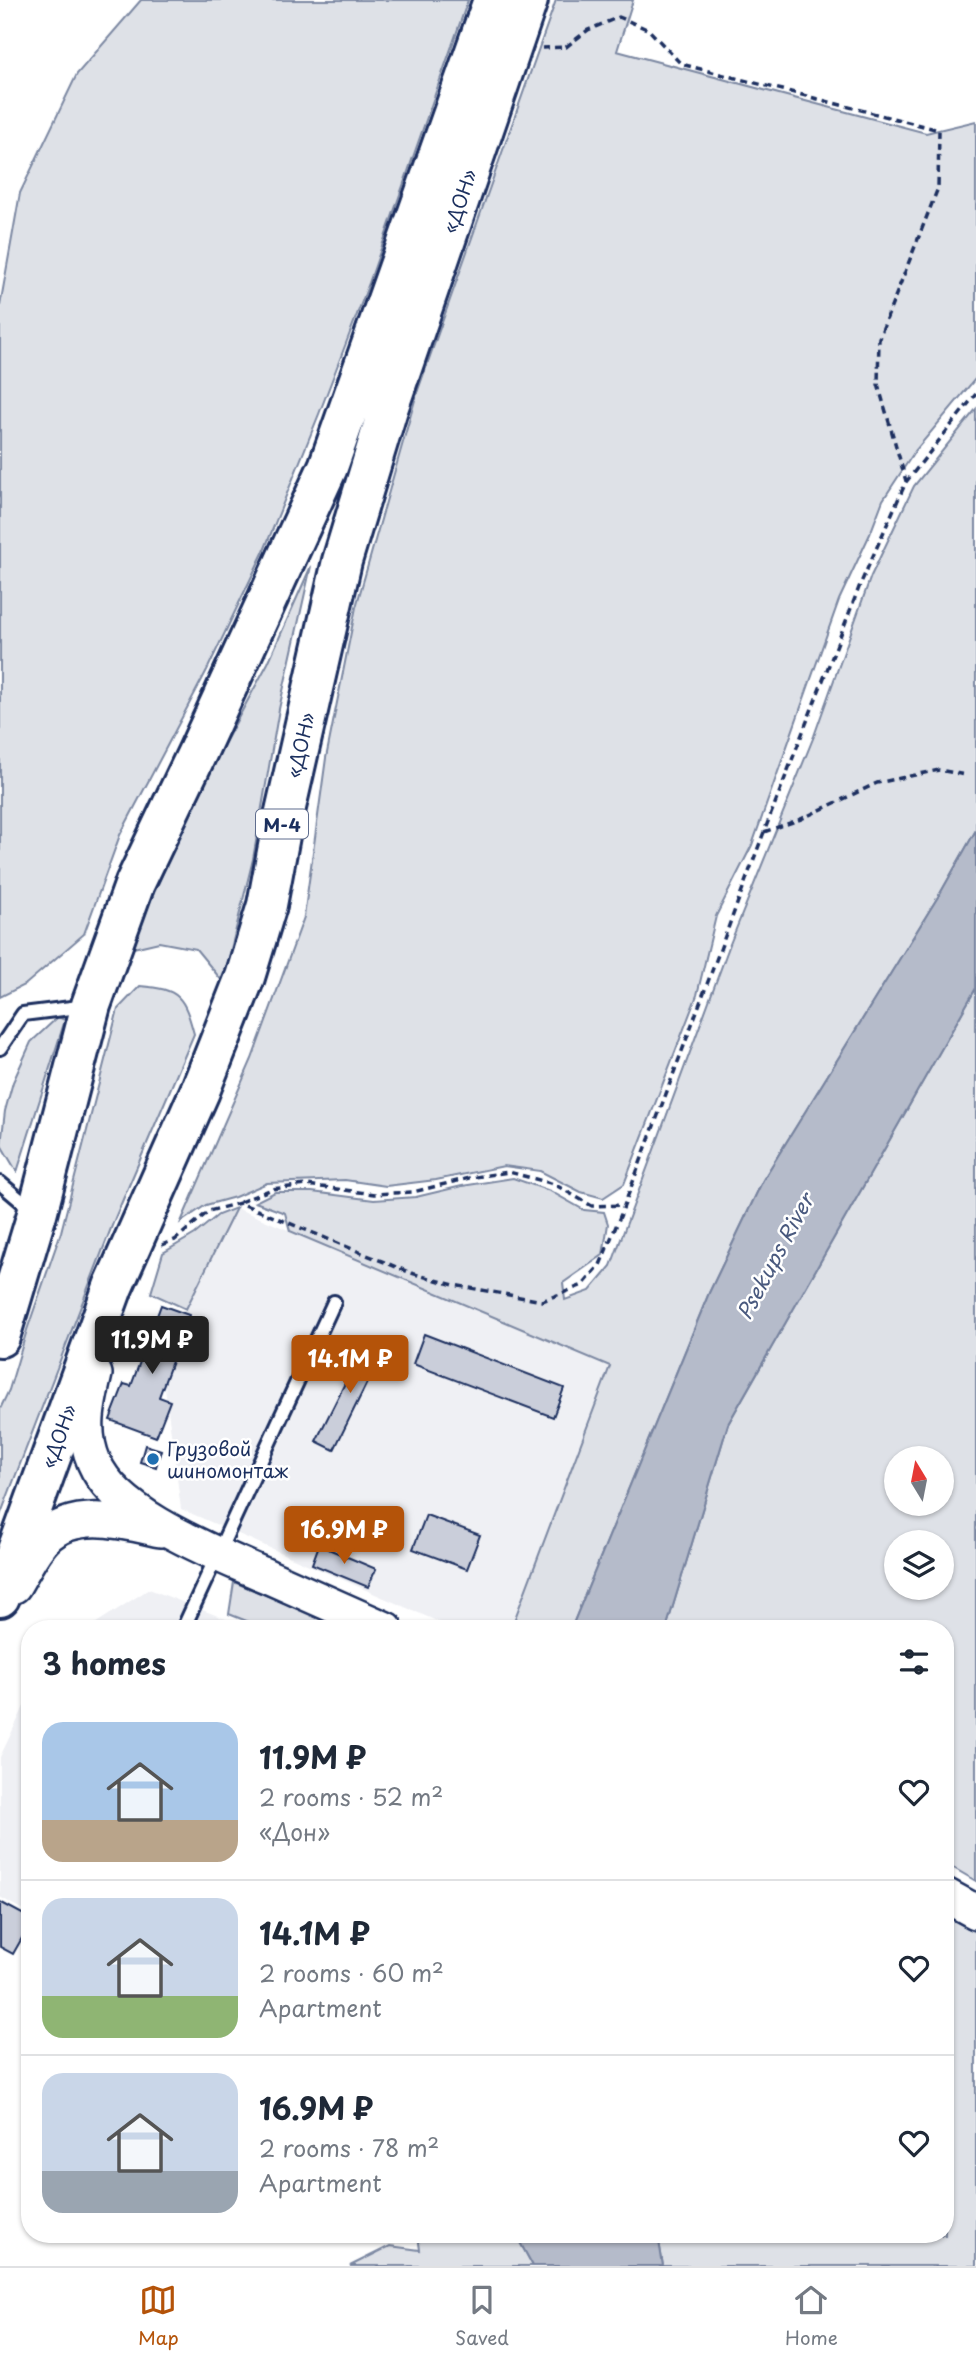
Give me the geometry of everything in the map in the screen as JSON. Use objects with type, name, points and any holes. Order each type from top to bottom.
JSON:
[{"type":"highway","name":"«ДОН»","points":[[0,1337],[37,1214],[91,1005],[135,883],[328,467],[493,0]]},
{"type":"highway","name":"«ДОН»","points":[[0,1597],[120,1272],[200,1091],[245,977],[267,905],[282,825],[342,561],[388,409],[522,17]]},
{"type":"main road","name":"М-4","points":[[120,1272],[86,1414],[87,1442],[94,1463],[103,1478],[141,1513],[169,1532]]},
{"type":"main road","points":[[0,1612],[44,1539],[72,1523],[96,1519],[169,1532],[366,1620]]},
{"type":"main road","points":[[954,1900],[976,1912]]},
{"type":"lane","points":[[0,1048],[23,1014],[91,1005]]},
{"type":"lane","points":[[0,1183],[37,1214]]},
{"type":"lane","points":[[0,1317],[20,1270]]},
{"type":"lane","points":[[187,1620],[334,1302]]},
{"type":"path","points":[[522,17],[540,48],[566,47],[588,30],[619,18],[649,30],[681,64],[939,130],[938,188],[879,338],[878,384],[906,482]]},
{"type":"path","points":[[240,1203],[411,1273],[454,1285],[542,1301],[583,1285],[600,1265],[624,1205],[860,585],[906,482],[976,394]]},
{"type":"path","points":[[764,832],[801,819],[877,783],[939,770],[966,775]]},
{"type":"path","points":[[120,1272],[175,1240],[209,1211],[240,1203],[272,1189],[307,1185],[374,1194],[413,1192],[469,1178],[509,1172],[554,1184],[592,1206],[624,1205]]},
{"type":"shaded area","points":[[141,0],[468,0],[369,283],[263,553],[207,670],[120,835],[84,934],[26,984],[0,997],[0,306],[20,193],[77,74]]},
{"type":"shaded area","points":[[556,0],[633,0],[617,51],[926,133],[976,121],[976,378],[915,451],[883,500],[839,600],[752,845],[716,916],[697,995],[624,1184],[603,1198],[581,1192],[540,1171],[504,1166],[436,1180],[386,1186],[345,1180],[267,1183],[235,1197],[206,1205],[181,1222],[252,1059],[304,917],[326,758],[356,607],[417,393]]},
{"type":"shaded area","points":[[976,409],[976,830],[941,892],[763,1180],[709,1293],[575,1620],[514,1620],[610,1366],[290,1231],[285,1213],[255,1202],[275,1192],[312,1192],[374,1200],[416,1197],[513,1178],[550,1191],[584,1210],[604,1212],[608,1224],[603,1255],[563,1283],[565,1300],[590,1291],[611,1266],[730,944],[814,736],[871,576],[914,486]]},
{"type":"shaded area","points":[[311,566],[279,709],[253,859],[223,982],[196,949],[159,942],[129,949],[203,783],[268,663]]},
{"type":"shaded area","points":[[140,986],[164,990],[178,997],[187,1011],[194,1034],[115,1218],[0,1516],[0,1409],[9,1390],[61,1232],[118,1009]]},
{"type":"shaded area","points":[[976,988],[976,1881],[954,1868],[954,1620],[669,1620],[728,1424]]},
{"type":"shaded area","points":[[58,1017],[65,1020],[17,1172],[1,1145],[5,1111],[13,1082],[31,1042]]},
{"type":"shaded area","points":[[236,1208],[610,1366],[514,1620],[434,1620],[181,1509],[161,1357]]},
{"type":"shaded area","points":[[236,1208],[186,1309],[151,1293],[163,1253],[195,1234],[218,1215]]},
{"type":"shaded area","points":[[234,1582],[325,1620],[244,1620],[229,1614]]},
{"type":"shaded area","points":[[149,1589],[228,1620],[101,1620]]},
{"type":"shaded area","points":[[21,1713],[21,1909],[0,1897],[0,1757]]},
{"type":"shaded area","points":[[954,1920],[976,1932],[976,2266],[663,2266],[659,2243],[954,2243]]},
{"type":"shaded area","points":[[419,2243],[520,2243],[533,2266],[350,2266],[390,2246],[420,2250]]},
{"type":"water","name":"Psekups River","points":[[976,830],[976,988],[728,1424],[669,1620],[575,1620],[709,1293],[763,1180],[941,892]]},
{"type":"water","points":[[520,2243],[659,2243],[663,2266],[533,2266]]},
{"type":"building","points":[[161,1305],[189,1315],[159,1397],[170,1401],[156,1437],[110,1420],[124,1384],[131,1386]]},
{"type":"building","points":[[424,1334],[564,1388],[553,1417],[413,1364]]},
{"type":"building","points":[[367,1339],[384,1348],[334,1450],[316,1441]]},
{"type":"building","points":[[145,1445],[161,1450],[156,1467],[140,1462]]},
{"type":"building","points":[[426,1515],[480,1535],[467,1569],[413,1549]]},
{"type":"building","points":[[319,1545],[376,1569],[368,1587],[312,1564]]},
{"type":"building","points":[[0,1902],[21,1913],[21,1940],[13,1954],[0,1947]]},
{"type":"place","name":"Грузовой шиномонтаж","points":[[153,1459]]}]
